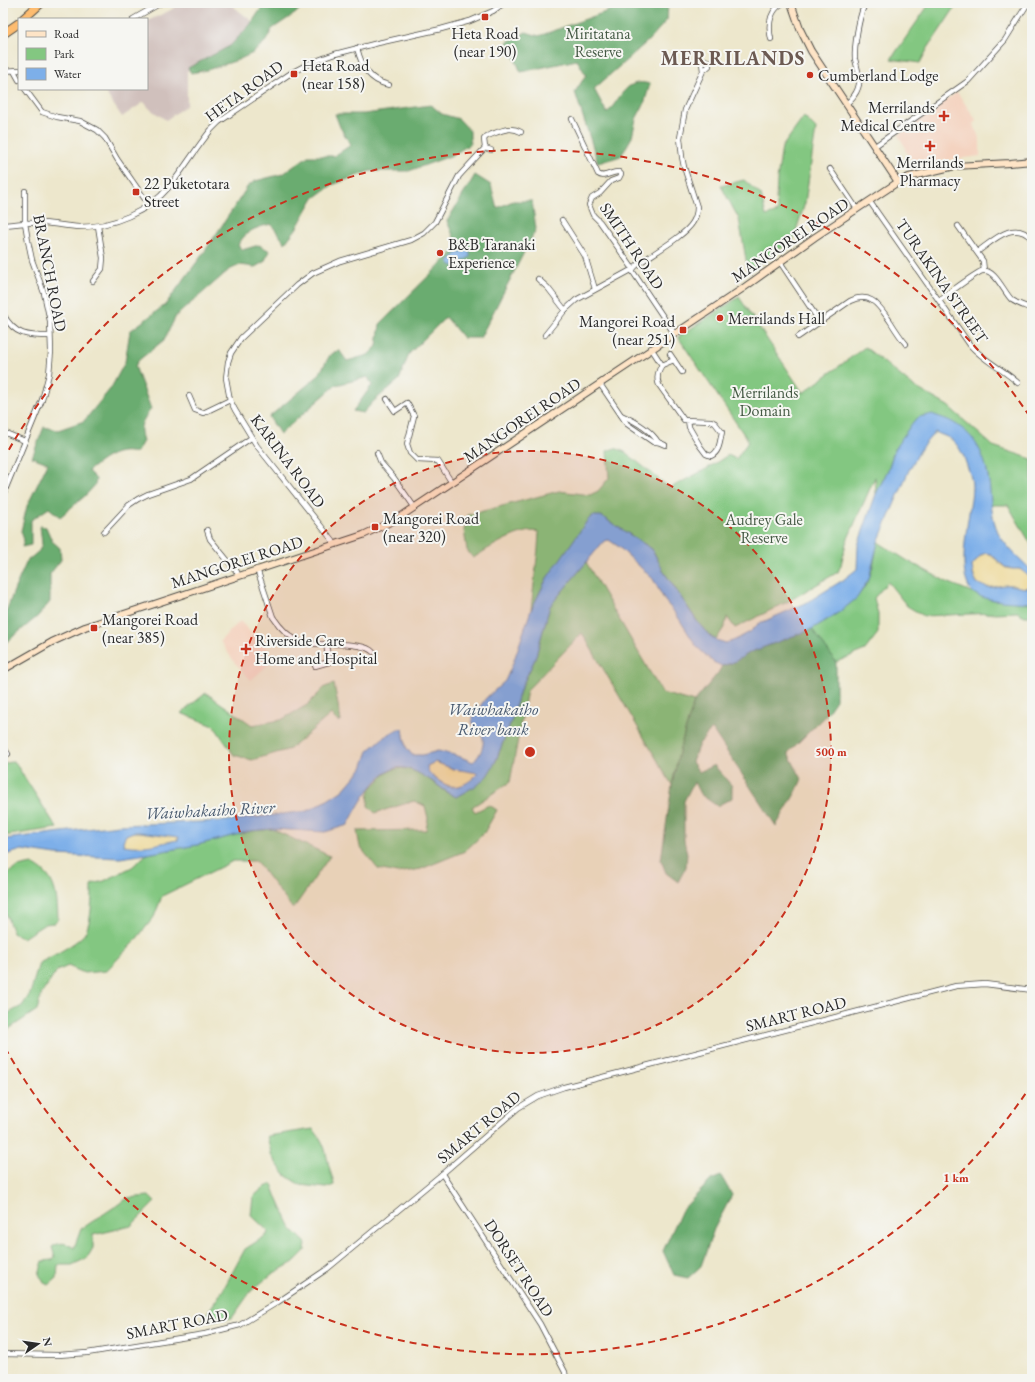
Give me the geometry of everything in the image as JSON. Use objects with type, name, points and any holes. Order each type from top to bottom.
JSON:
[{"type":"highway","points":[[24,18],[41,3]]},
{"type":"highway","points":[[3,34],[18,24]]},
{"type":"street","points":[[135,18],[161,3]]},
{"type":"street","name":"HETA ROAD","points":[[3,225],[25,223],[80,227],[98,226],[120,220],[149,205],[168,188],[205,138],[219,122],[300,68],[321,59],[357,48],[470,21],[493,11],[504,3]]},
{"type":"street","points":[[770,39],[770,19],[775,10],[783,3]]},
{"type":"street","points":[[791,3],[800,29],[811,51],[898,182]]},
{"type":"street","points":[[875,146],[968,81],[1005,40],[1028,3]]},
{"type":"street","points":[[846,104],[856,94],[860,79],[855,54],[860,15],[864,6]]},
{"type":"street","points":[[357,48],[366,71],[377,81],[389,85]]},
{"type":"street","points":[[3,71],[17,71]]},
{"type":"street","points":[[545,335],[565,310],[576,300],[633,269],[686,230],[696,217],[696,202],[684,167],[680,138],[685,110],[703,71]]},
{"type":"street","points":[[26,90],[42,112],[57,117],[80,121],[97,130],[105,138],[117,159],[149,205]]},
{"type":"street","name":"SMITH ROAD","points":[[572,119],[598,174],[606,176],[616,171],[621,174],[619,178],[612,181],[600,193],[592,198],[589,205],[593,215],[600,222],[633,269],[633,272],[674,333]]},
{"type":"street","name":"KARINA ROAD","points":[[334,544],[251,438],[230,400],[226,371],[231,353],[241,338],[297,284],[313,273],[340,261],[412,240],[424,233],[435,222],[459,176],[484,148],[484,139],[487,136],[508,128],[514,128],[521,132]]},
{"type":"street","points":[[484,148],[491,150]]},
{"type":"street","name":"MANGOREI ROAD","points":[[3,670],[52,642],[85,626],[376,530],[397,520],[600,384],[651,348],[742,289],[815,237],[870,202],[898,182],[909,177],[955,166],[1032,161]]},
{"type":"street","points":[[830,169],[857,209]]},
{"type":"street","name":"BRANCH ROAD","points":[[3,495],[42,400],[49,374],[50,322],[44,293],[32,260],[25,223],[25,191]]},
{"type":"street","name":"TURAKINA STREET","points":[[870,202],[975,351],[1018,383]]},
{"type":"street","points":[[562,220],[584,256],[595,289]]},
{"type":"street","points":[[93,281],[102,269],[103,258],[98,226]]},
{"type":"street","points":[[958,226],[984,261],[984,271]]},
{"type":"street","points":[[977,252],[1003,233],[1012,230],[1026,233],[1032,239]]},
{"type":"street","points":[[780,262],[820,322]]},
{"type":"street","points":[[939,300],[975,275],[988,271],[994,276],[1013,301],[1032,309]]},
{"type":"street","points":[[538,279],[548,288],[565,310]]},
{"type":"street","points":[[798,337],[850,301],[860,297],[871,299],[881,308],[906,344]]},
{"type":"street","points":[[3,314],[9,325],[19,332],[30,336],[50,336]]},
{"type":"street","points":[[651,348],[662,365]]},
{"type":"street","points":[[670,354],[682,372]]},
{"type":"street","points":[[674,360],[662,365],[659,369],[657,381],[684,420],[688,420],[714,422],[722,432],[718,449],[714,456],[706,454],[700,446],[689,427],[688,420]]},
{"type":"street","points":[[600,384],[621,415],[644,428],[654,435],[658,442],[665,445]]},
{"type":"street","points":[[189,396],[195,410],[203,413],[230,400]]},
{"type":"street","points":[[387,399],[395,411],[408,403],[413,412],[414,419],[407,444],[410,453],[417,460],[438,461],[452,483]]},
{"type":"street","points":[[3,432],[25,441]]},
{"type":"street","points":[[104,532],[129,505],[138,499],[191,479],[251,438]]},
{"type":"street","points":[[376,453],[381,463],[394,478],[415,508]]},
{"type":"street","points":[[207,530],[210,539],[238,575]]},
{"type":"street","points":[[257,569],[270,610],[277,623],[292,638],[301,643],[312,645],[352,644],[369,648],[373,652]]},
{"type":"street","points":[[315,666],[329,662],[326,644]]},
{"type":"street","points":[[3,746],[8,754]]},
{"type":"street","name":"SMART ROAD","points":[[3,1354],[58,1355],[87,1353],[205,1334],[240,1325],[278,1302],[327,1269],[442,1174],[518,1108],[538,1096],[574,1083],[956,986],[985,984],[1032,990]]},
{"type":"street","name":"DORSET ROAD","points":[[442,1174],[540,1324],[565,1372],[566,1379]]},
{"type":"shaded area","points":[[182,3],[229,3],[257,25],[227,52],[187,71],[187,105],[166,120],[150,109],[144,102],[122,117],[104,90],[148,90],[148,21]]},
{"type":"shaded area","points":[[957,92],[977,121],[974,124],[980,141],[980,156],[940,161],[918,168],[905,150],[906,148],[898,135]]},
{"type":"shaded area","name":"Riverside Care Home and Hospital","points":[[240,621],[276,658],[251,680],[235,663],[220,641]]},
{"type":"green space","points":[[265,3],[306,3],[296,13],[272,29],[266,41],[253,53],[238,60],[207,70],[191,73],[188,68],[230,46],[250,25]]},
{"type":"green space","name":"Miritatana Reserve","points":[[630,3],[668,3],[667,20],[649,40],[594,89],[607,113],[629,86],[642,83],[650,84],[644,104],[636,119],[632,137],[621,156],[598,163],[575,92],[586,75],[577,60],[521,72],[507,42],[526,32],[539,36]]},
{"type":"green space","points":[[930,3],[958,3],[928,48],[920,63],[891,59]]},
{"type":"green space","points":[[431,105],[442,114],[459,119],[470,131],[470,144],[453,155],[409,171],[370,171],[332,185],[313,199],[296,229],[285,243],[271,224],[256,228],[248,233],[238,245],[242,250],[259,245],[270,251],[264,262],[255,267],[240,265],[229,270],[176,316],[164,340],[139,360],[135,366],[151,409],[145,417],[141,427],[143,441],[137,452],[117,453],[104,459],[88,471],[96,479],[95,485],[85,496],[60,517],[49,508],[31,520],[31,545],[22,547],[24,540],[21,531],[27,506],[48,463],[32,457],[44,427],[58,430],[84,421],[111,388],[125,362],[130,331],[165,305],[205,251],[248,186],[255,181],[283,174],[308,156],[334,156],[351,145],[340,127],[335,114],[364,114]]},
{"type":"green space","points":[[804,117],[816,129],[805,203],[793,240],[748,271],[739,219],[721,186],[744,180],[761,195],[766,216],[778,212],[776,199],[777,180],[782,147]]},
{"type":"green space","points":[[475,175],[491,185],[497,208],[513,201],[532,201],[536,229],[480,338],[463,338],[446,317],[409,354],[399,380],[374,401],[363,413],[353,411],[372,385],[368,377],[336,385],[280,434],[269,417],[318,376],[330,355],[339,350],[347,361],[368,355],[377,346],[380,324],[458,247],[447,221]]},
{"type":"green space","points":[[739,297],[803,393],[865,347],[913,386],[948,406],[993,446],[1032,459],[1032,546],[1008,505],[991,505],[988,475],[954,423],[895,448],[888,470],[876,494],[875,477],[846,543],[838,572],[787,602],[735,628],[727,617],[725,626],[716,640],[699,624],[664,572],[652,549],[601,516],[547,578],[531,610],[539,532],[532,531],[514,535],[473,558],[467,550],[464,530],[468,515],[559,491],[590,495],[598,491],[609,478],[607,451],[615,448],[625,452],[670,488],[708,468],[728,455],[736,459],[748,442],[747,439],[678,337]]},
{"type":"green space","points":[[40,526],[46,527],[52,541],[60,548],[61,560],[50,574],[50,602],[37,617],[3,645],[3,616],[27,561],[39,551],[42,544]]},
{"type":"green space","points":[[878,542],[908,561],[947,582],[974,593],[994,600],[1032,603],[1032,616],[1025,616],[1017,612],[924,616],[907,606],[888,582],[874,598],[878,614],[878,633],[865,650],[836,662],[812,629],[845,608],[860,594],[871,574]]},
{"type":"green space","points":[[586,562],[662,693],[694,702],[680,748],[672,785],[582,633],[527,690],[510,782],[472,807],[475,812],[489,805],[497,810],[484,833],[465,851],[421,869],[397,873],[378,869],[360,847],[357,831],[426,830],[428,818],[425,806],[414,801],[375,813],[368,806],[371,788],[388,772],[397,769],[406,769],[424,776],[449,794],[495,763],[512,719],[520,690],[535,659],[550,606]]},
{"type":"green space","points":[[812,629],[836,662],[836,700],[825,716],[788,753],[802,779],[796,792],[776,826],[712,729],[699,744],[692,762],[699,772],[714,765],[732,786],[732,798],[717,806],[700,794],[694,782],[684,801],[684,840],[687,854],[686,867],[678,882],[666,873],[661,860],[672,785],[680,748],[694,702],[722,666],[734,662],[751,652]]},
{"type":"green space","points":[[334,684],[341,721],[337,721],[331,714],[290,749],[252,760],[234,755],[214,726],[181,713],[206,693],[252,725],[281,720],[307,705],[325,687]]},
{"type":"green space","points":[[14,761],[57,828],[3,836],[3,764]]},
{"type":"green space","points":[[272,829],[330,856],[293,909],[256,861],[233,861],[162,896],[154,917],[134,942],[106,971],[84,973],[68,966],[57,971],[42,993],[37,1010],[3,1033],[3,1016],[22,1006],[30,994],[39,963],[71,945],[85,933],[89,922],[92,902],[92,884],[104,881],[132,867],[147,854],[197,845],[251,831]]},
{"type":"green space","points":[[32,864],[46,874],[51,880],[56,894],[58,919],[54,923],[45,924],[23,938],[13,933],[3,906],[3,876],[18,867]]},
{"type":"green space","points":[[313,1129],[323,1144],[330,1172],[334,1181],[334,1185],[326,1188],[300,1185],[285,1175],[272,1157],[267,1136]]},
{"type":"green space","points":[[721,1176],[732,1195],[714,1229],[701,1266],[688,1278],[674,1275],[663,1251],[682,1210],[711,1180]]},
{"type":"green space","points":[[272,1184],[291,1228],[306,1243],[305,1251],[294,1262],[272,1274],[251,1291],[232,1318],[201,1322],[223,1290],[245,1249],[267,1235],[268,1231],[251,1215],[253,1197],[263,1188]]},
{"type":"green space","points":[[149,1196],[155,1202],[131,1226],[93,1235],[93,1248],[87,1258],[72,1265],[58,1265],[57,1278],[49,1285],[44,1283],[39,1274],[43,1261],[52,1260],[55,1257],[52,1247],[63,1243],[74,1248],[81,1229],[128,1198]]},
{"type":"sand","points":[[986,553],[1006,568],[1019,569],[1025,572],[1032,579],[1032,586],[1021,588],[1014,585],[984,587],[980,585],[976,581],[972,566],[981,555]]},
{"type":"sand","points":[[435,762],[454,769],[479,772],[465,784],[460,786],[449,786],[429,773],[427,766]]},
{"type":"sand","points":[[133,832],[179,836],[178,840],[145,847],[137,848],[124,845],[123,841],[126,835]]},
{"type":"water","points":[[465,250],[470,252],[470,257],[454,266],[450,264],[449,262],[456,254]]},
{"type":"water","name":"Waiwhakaiho River bank","points":[[932,414],[949,420],[963,429],[976,443],[981,452],[987,470],[991,506],[998,532],[1009,548],[1032,571],[1032,579],[1020,569],[1005,567],[991,554],[986,553],[981,555],[972,566],[976,582],[990,588],[1005,585],[1023,588],[1032,586],[1032,603],[988,599],[975,594],[968,586],[964,560],[972,487],[971,479],[964,457],[957,445],[952,440],[935,432],[922,447],[909,470],[878,542],[869,579],[857,598],[841,611],[812,629],[751,652],[734,662],[722,666],[713,662],[697,647],[676,614],[665,601],[653,579],[619,547],[609,540],[604,541],[550,606],[535,659],[520,690],[512,719],[495,763],[487,776],[479,784],[456,797],[415,771],[404,768],[396,768],[388,771],[374,784],[362,800],[348,825],[325,832],[272,829],[251,831],[197,845],[120,858],[56,855],[22,850],[3,856],[3,840],[5,839],[119,825],[226,821],[307,811],[343,790],[362,768],[368,751],[384,737],[398,729],[403,729],[406,747],[412,755],[423,755],[438,751],[458,756],[473,762],[480,753],[483,745],[483,737],[472,721],[474,715],[486,698],[505,681],[513,663],[531,610],[547,578],[592,516],[601,516],[652,549],[664,572],[699,624],[709,635],[716,640],[726,643],[735,640],[750,632],[758,624],[806,603],[843,580],[857,569],[858,545],[876,494],[888,470],[895,448],[913,422],[919,417]],"holes":[[[435,762],[454,769],[478,773],[472,779],[460,786],[447,786],[436,779],[429,772],[427,766]],[[133,832],[139,832],[179,837],[178,840],[151,845],[124,845],[123,841],[126,835]]]},
{"type":"waterway","points":[[268,1379],[282,1379]]},
{"type":"place","name":"Heta Road (near 190)","points":[[485,17]]},
{"type":"place","name":"Heta Road (near 158)","points":[[294,74]]},
{"type":"place","name":"Cumberland Lodge","points":[[810,75]]},
{"type":"place","name":"Merrilands Medical Centre","points":[[944,116]]},
{"type":"place","name":"Merrilands Pharmacy","points":[[930,146]]},
{"type":"place","name":"22 Puketotara Street","points":[[136,192]]},
{"type":"place","name":"B&B Taranaki Experience","points":[[440,253]]},
{"type":"place","name":"Merrilands Hall","points":[[720,318]]},
{"type":"place","name":"Mangorei Road (near 251)","points":[[683,330]]},
{"type":"place","name":"Mangorei Road (near 320)","points":[[375,527]]},
{"type":"place","name":"Mangorei Road (near 385)","points":[[94,628]]},
{"type":"place","name":"Riverside Care Home and Hospital","points":[[246,649]]},
{"type":"district","name":"MERRILANDS","points":[[733,58]]},
{"type":"park label","name":"Merrilands Domain","points":[[765,401]]},
{"type":"park label","name":"Audrey Gale Reserve","points":[[764,528]]},
{"type":"water label","name":"Waiwhakaiho River","points":[[210,810]]}]
